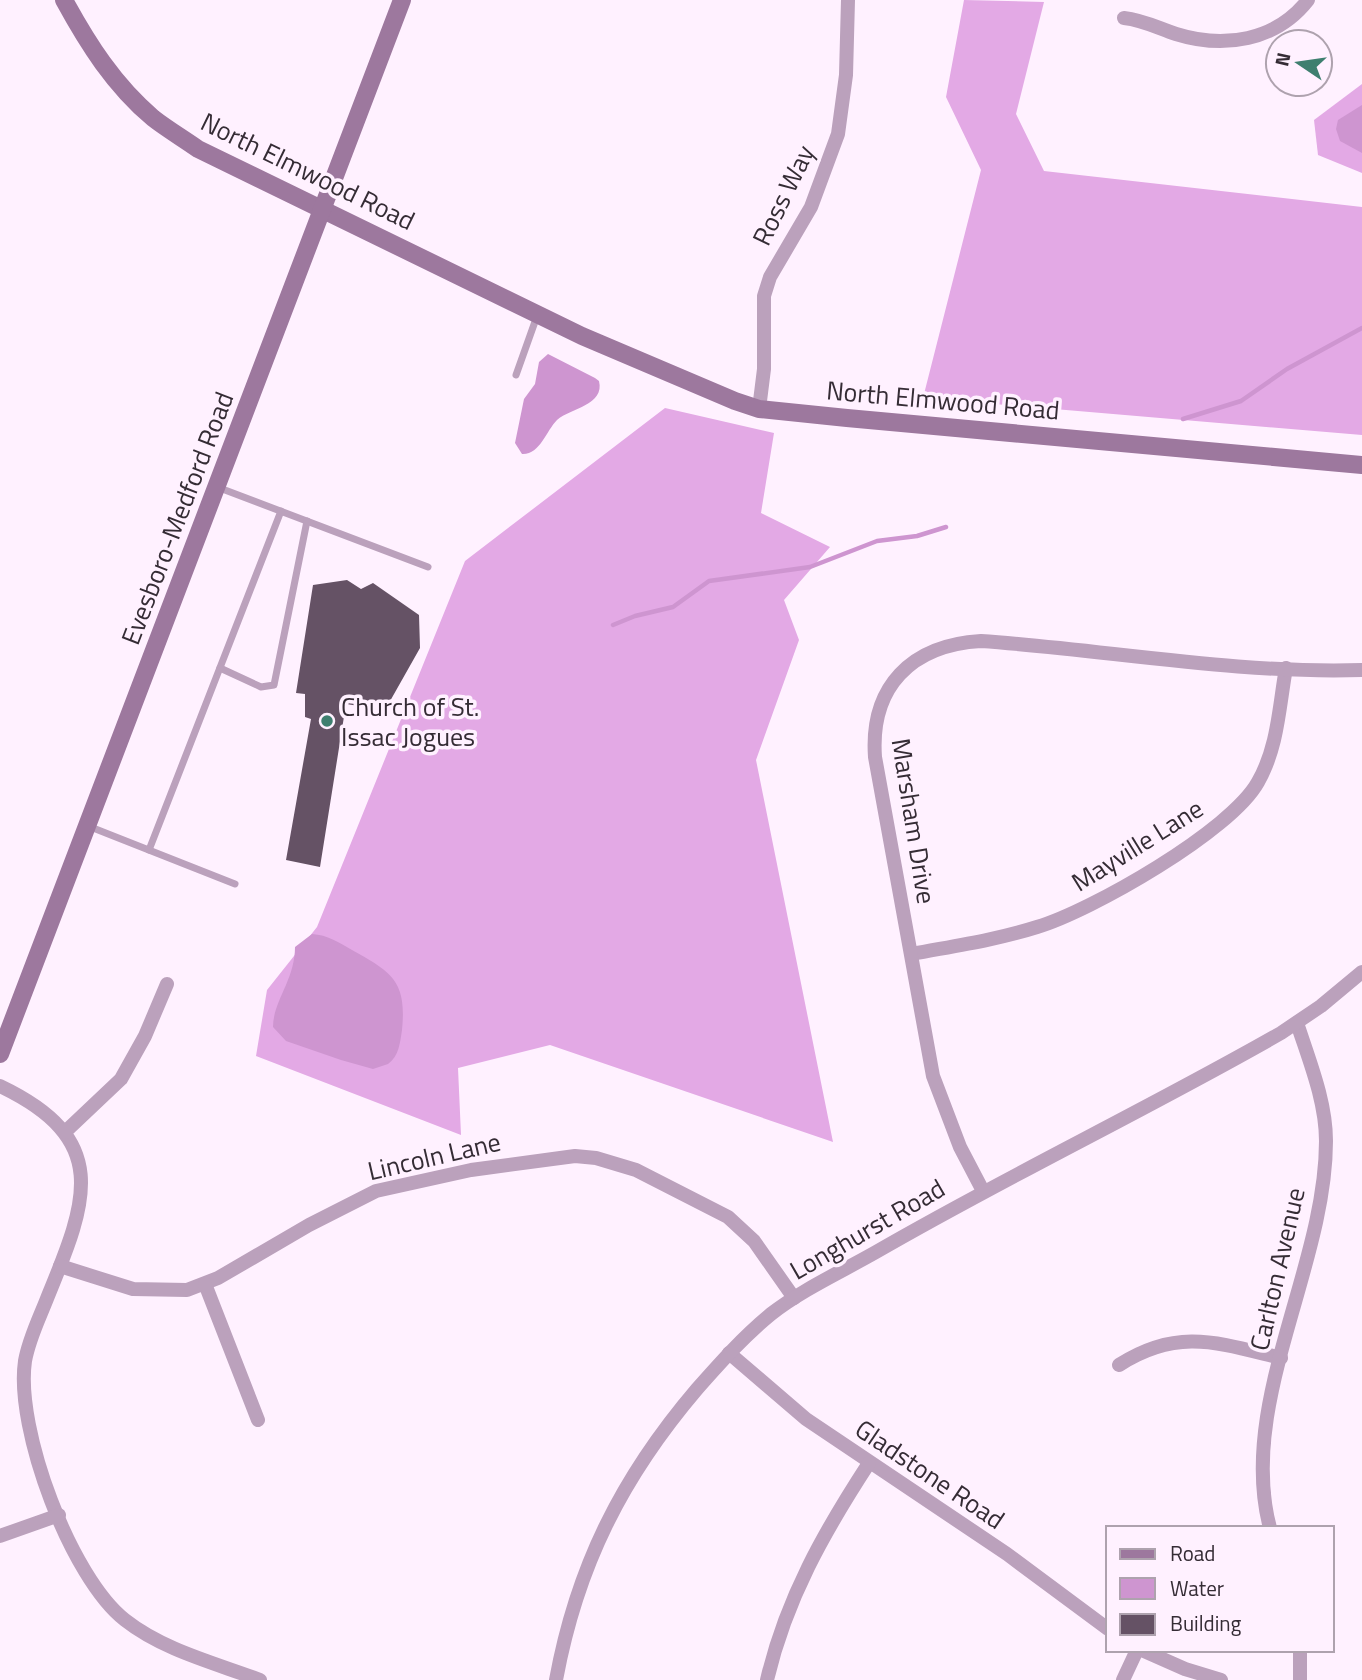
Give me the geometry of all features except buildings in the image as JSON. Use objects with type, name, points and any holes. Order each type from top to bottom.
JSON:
[{"type":"main road","name":"North Elmwood Road","points":[[64,0],[89,46],[131,98],[155,120],[198,149],[537,314],[708,391],[759,409],[1362,465]]},
{"type":"main road","name":"Evesboro-Medford Road","points":[[0,1054],[402,0]]},
{"type":"street","name":"Ross Way","points":[[759,409],[764,369],[764,296],[770,277],[811,207],[838,134],[846,75],[848,0]]},
{"type":"street","points":[[1125,18],[1199,39],[1245,39],[1267,33],[1287,21],[1308,0]]},
{"type":"street","name":"Marsham Drive","points":[[983,1191],[960,1147],[933,1076],[912,954],[884,818],[873,738],[879,702],[888,687],[915,663],[944,647],[981,641],[1286,668],[1362,670]]},
{"type":"street","name":"Mayville Lane","points":[[912,954],[1018,933],[1060,919],[1197,841],[1231,814],[1257,784],[1272,750],[1286,668]]},
{"type":"street","name":"Longhurst Road","points":[[556,1680],[573,1608],[618,1497],[658,1436],[729,1353],[771,1314],[794,1298],[983,1191],[1297,1023],[1362,972]]},
{"type":"street","points":[[65,1132],[121,1079],[145,1036],[167,984]]},
{"type":"street","name":"Carlton Avenue","points":[[1270,1526],[1264,1500],[1262,1451],[1281,1358],[1319,1204],[1325,1159],[1320,1097],[1297,1023]]},
{"type":"street","points":[[0,1086],[34,1102],[65,1132],[78,1157],[82,1175],[77,1215],[31,1338],[23,1378],[32,1439],[59,1515],[94,1590],[125,1621],[165,1644],[260,1680]]},
{"type":"street","name":"Lincoln Lane","points":[[60,1266],[108,1283],[151,1292],[187,1290],[205,1284],[309,1225],[376,1191],[471,1170],[575,1156],[596,1158],[636,1170],[728,1217],[754,1241],[794,1298]]},
{"type":"street","points":[[205,1284],[258,1420]]},
{"type":"street","points":[[1119,1365],[1154,1348],[1185,1340],[1217,1342],[1281,1358]]},
{"type":"street","name":"Gladstone Road","points":[[729,1353],[790,1408],[1007,1554],[1106,1628]]},
{"type":"street","points":[[767,1680],[782,1626],[797,1587],[834,1517],[869,1463]]},
{"type":"street","points":[[0,1536],[59,1515]]},
{"type":"street","points":[[1123,1680],[1138,1652]]},
{"type":"street","points":[[1144,1652],[1221,1680]]},
{"type":"street","points":[[1300,1652],[1300,1680]]},
{"type":"lane","points":[[516,375],[537,314]]},
{"type":"lane","points":[[217,487],[428,567]]},
{"type":"lane","points":[[149,850],[281,511]]},
{"type":"lane","points":[[220,668],[261,687],[274,685],[307,521]]},
{"type":"lane","points":[[87,826],[235,884]]},
{"type":"shaded area","points":[[964,0],[1044,2],[1016,114],[1044,171],[1362,207],[1362,435],[923,398],[981,170],[946,97]]},
{"type":"shaded area","points":[[1362,84],[1362,173],[1318,155],[1314,120]]},
{"type":"shaded area","points":[[665,408],[774,433],[761,513],[830,547],[784,600],[799,640],[756,760],[833,1142],[550,1045],[458,1068],[461,1135],[256,1056],[267,990],[317,927],[465,561]]},
{"type":"water","points":[[1362,105],[1362,153],[1340,141],[1336,129],[1338,120]]},
{"type":"water","points":[[548,354],[595,378],[599,381],[599,389],[592,401],[557,420],[534,451],[522,454],[515,443],[524,399],[535,384],[539,362]]},
{"type":"water","points":[[312,934],[328,937],[342,944],[377,965],[394,979],[402,1000],[402,1030],[397,1053],[388,1064],[373,1069],[341,1060],[286,1041],[273,1027],[276,1008],[292,970],[295,947]]},
{"type":"waterway","points":[[1183,419],[1241,401],[1287,369],[1362,328]]},
{"type":"waterway","points":[[613,625],[635,616],[673,607],[709,581],[810,567],[877,541],[917,536],[946,527]]},
{"type":"place","name":"Church of St. Issac Jogues","points":[[327,721]]}]
